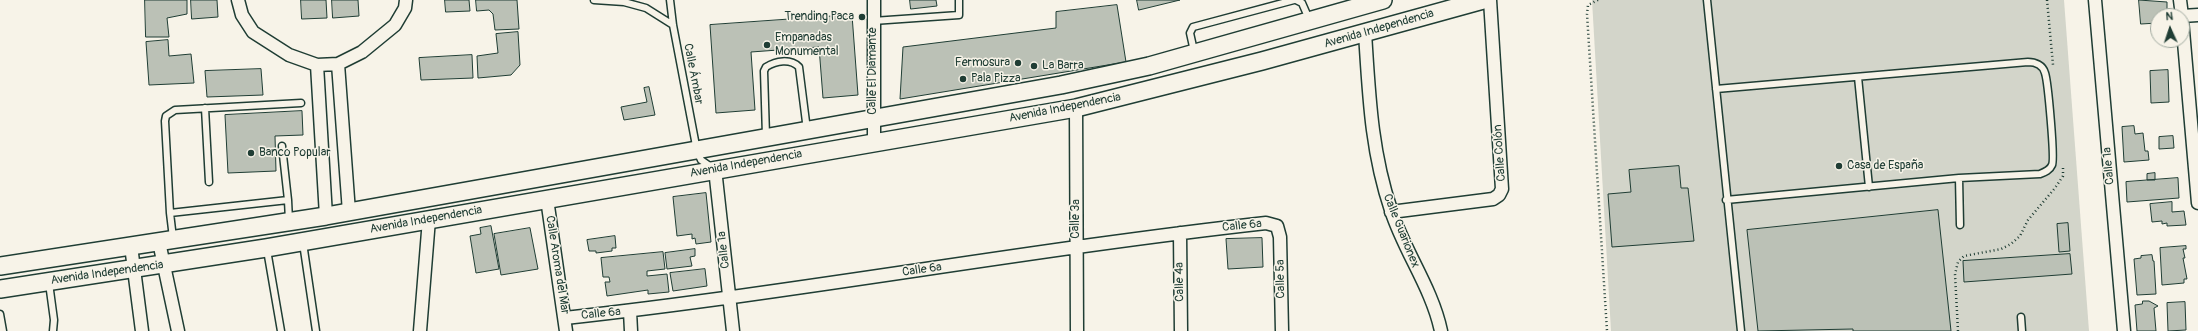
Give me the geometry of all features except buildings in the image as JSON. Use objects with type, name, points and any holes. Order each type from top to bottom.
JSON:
[{"type":"main road","name":"Avenida Independencia","points":[[0,266],[326,216],[1061,85],[1194,53],[1379,0]]},
{"type":"main road","name":"Avenida Independencia","points":[[0,289],[164,265],[302,242],[715,169],[1076,108],[1167,86],[1483,0]]},
{"type":"street","points":[[238,0],[242,15],[252,32],[289,55],[316,65],[338,64],[362,52],[395,25],[405,8],[406,0]]},
{"type":"street","name":"Calle El Diamante","points":[[874,0],[874,142]]},
{"type":"street","name":"Calle Colón","points":[[1391,212],[1493,199],[1499,195],[1502,189],[1490,0]]},
{"type":"street","name":"Calle 1a","points":[[2095,0],[2124,331]]},
{"type":"street","name":"Calle Guarionex","points":[[1365,32],[1373,143],[1378,168],[1391,212],[1433,307],[1441,331]]},
{"type":"street","points":[[2186,48],[2194,111],[2198,202]]},
{"type":"street","points":[[338,64],[349,212]]},
{"type":"street","points":[[316,65],[326,216]]},
{"type":"street","name":"Calle 3ª","points":[[1076,108],[1077,331]]},
{"type":"street","name":"Calle 1ª","points":[[715,169],[733,331]]},
{"type":"street","name":"Calle Aroma del Mar","points":[[547,199],[566,331]]},
{"type":"street","points":[[420,331],[429,219]]},
{"type":"street","name":"Calle 6ª","points":[[565,318],[730,299],[1180,233],[1266,223],[1278,226]]},
{"type":"street","name":"Calle 5ª","points":[[1278,226],[1280,237],[1282,331]]},
{"type":"street","name":"Calle 4ª","points":[[1180,233],[1181,331]]},
{"type":"street","points":[[166,241],[164,265],[178,331]]},
{"type":"street","points":[[131,246],[142,331]]},
{"type":"street","points":[[630,311],[631,331]]},
{"type":"lane","points":[[594,0],[624,2],[646,8],[673,26]]},
{"type":"lane","name":"Calle Ámbar","points":[[670,0],[673,26],[697,151]]},
{"type":"lane","points":[[873,21],[959,14],[959,0]]},
{"type":"lane","points":[[1194,53],[1190,33],[1192,27],[1295,0],[1302,3],[1310,20]]},
{"type":"lane","points":[[1707,0],[1726,200],[1741,331]]},
{"type":"lane","points":[[766,138],[764,71],[770,64],[778,62],[792,62],[799,68],[807,131]]},
{"type":"lane","points":[[1716,89],[2033,62],[2042,68],[2045,73],[2053,161],[2049,170],[2040,174],[1959,178],[1726,200]]},
{"type":"lane","points":[[1858,77],[1869,187]]},
{"type":"lane","points":[[166,241],[170,213],[165,121],[166,116],[175,110],[301,103]]},
{"type":"lane","points":[[205,108],[208,182]]},
{"type":"lane","points":[[282,146],[289,222]]},
{"type":"lane","points":[[697,151],[704,163],[715,169]]},
{"type":"lane","points":[[1959,178],[1960,225]]},
{"type":"lane","points":[[170,213],[288,200]]},
{"type":"lane","points":[[302,242],[316,331]]},
{"type":"lane","points":[[266,248],[281,331]]},
{"type":"lane","points":[[48,282],[54,320],[53,331]]},
{"type":"lane","points":[[0,314],[3,331]]},
{"type":"lane","points":[[2021,317],[2022,331]]},
{"type":"path","points":[[1598,0],[1588,6],[1587,14],[1607,331]]},
{"type":"shaded area","name":"Casa de España","points":[[1592,0],[2064,0],[2089,331],[1611,331]]},
{"type":"place","name":"Trending Paca","points":[[862,17]]},
{"type":"place","name":"Empanadas Monumental","points":[[767,45]]},
{"type":"place","name":"Fermosura","points":[[1018,63]]},
{"type":"place","name":"La Barra","points":[[1034,66]]},
{"type":"place","name":"Pala Pizza","points":[[963,79]]},
{"type":"place","name":"Banco Popular","points":[[251,153]]},
{"type":"place","name":"Casa de España","points":[[1839,166]]}]
